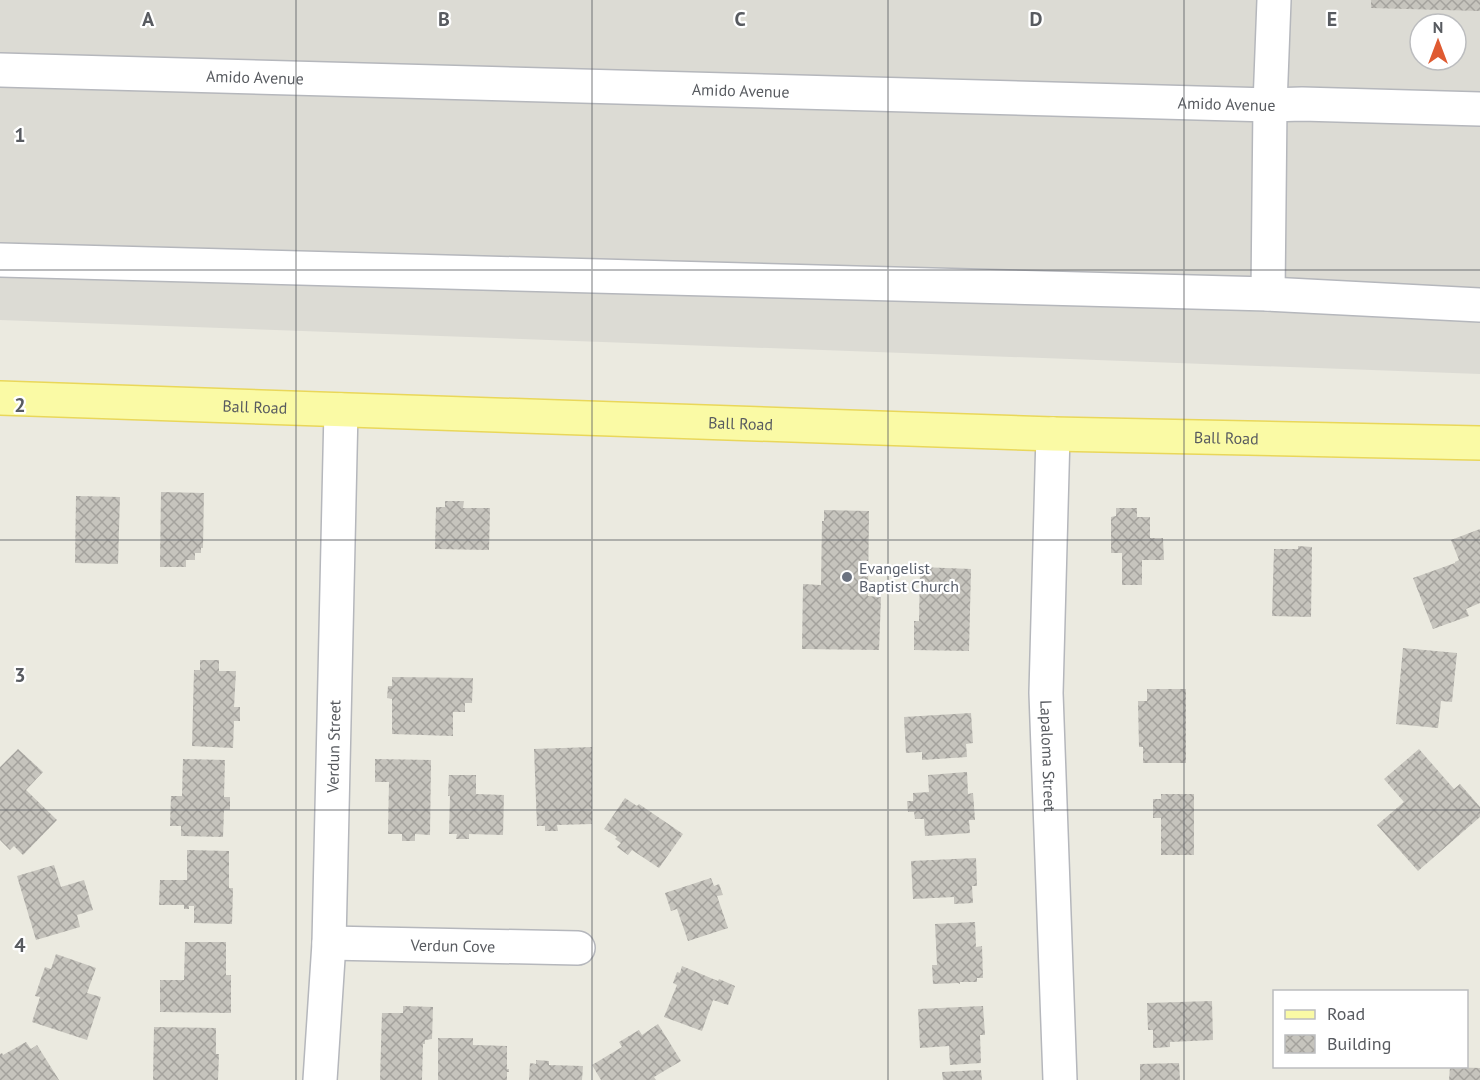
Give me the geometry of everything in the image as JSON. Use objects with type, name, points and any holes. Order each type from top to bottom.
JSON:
[{"type":"main road","name":"Ball Road","points":[[0,398],[1053,434],[1480,443]]},
{"type":"street","points":[[1268,294],[1270,105],[1274,0]]},
{"type":"street","name":"Amido Avenue","points":[[0,70],[1480,109]]},
{"type":"street","points":[[0,260],[1268,294],[1480,305]]},
{"type":"street","name":"Verdun Street","points":[[320,1080],[329,943],[341,410]]},
{"type":"street","name":"Lapaloma Street","points":[[1053,434],[1046,693],[1060,1080]]},
{"type":"street","name":"Verdun Cove","points":[[329,943],[578,948]]},
{"type":"shaded area","points":[[0,0],[1480,0],[1480,374],[0,320]]},
{"type":"building","points":[[1371,0],[1480,0],[1480,11],[1371,8]]},
{"type":"building","points":[[161,492],[204,493],[203,548],[201,548],[201,553],[195,553],[195,560],[186,560],[186,567],[160,567]]},
{"type":"building","points":[[76,496],[120,497],[118,564],[75,563]]},
{"type":"building","points":[[445,501],[464,501],[463,508],[490,508],[489,550],[435,549],[436,507],[445,507]]},
{"type":"building","points":[[1116,508],[1137,508],[1137,517],[1150,517],[1150,538],[1163,538],[1164,560],[1142,560],[1142,585],[1122,585],[1122,553],[1111,553],[1111,517],[1116,516]]},
{"type":"building","points":[[824,510],[869,511],[868,596],[881,597],[879,650],[802,649],[803,584],[821,585]]},
{"type":"building","points":[[1480,529],[1480,603],[1466,609],[1469,616],[1433,629],[1413,578],[1455,563],[1459,560],[1451,540]]},
{"type":"building","points":[[1298,546],[1312,547],[1311,617],[1272,616],[1274,549],[1298,549]]},
{"type":"building","points":[[920,567],[971,569],[969,651],[914,650],[914,621],[919,621]]},
{"type":"building","points":[[1403,648],[1457,653],[1452,702],[1441,701],[1438,728],[1396,724]]},
{"type":"building","points":[[200,660],[219,660],[219,671],[236,671],[234,707],[240,707],[240,721],[234,721],[233,748],[192,746],[194,670],[200,670]]},
{"type":"building","points":[[392,677],[473,678],[472,703],[465,703],[465,712],[453,712],[453,736],[392,734],[392,699],[387,698],[388,686],[392,686]]},
{"type":"building","points":[[1147,689],[1186,689],[1186,763],[1143,763],[1143,747],[1139,747],[1138,701],[1147,701]]},
{"type":"building","points":[[971,713],[973,743],[966,744],[967,757],[922,760],[922,752],[906,753],[904,717]]},
{"type":"building","points":[[592,747],[592,824],[557,825],[558,831],[545,831],[545,826],[537,826],[534,749]]},
{"type":"building","points":[[18,749],[43,772],[26,790],[57,820],[23,855],[14,846],[10,850],[0,840],[0,767]]},
{"type":"building","points":[[1419,749],[1454,789],[1460,784],[1480,807],[1480,817],[1418,871],[1377,825],[1404,802],[1384,779]]},
{"type":"building","points":[[183,759],[225,760],[224,797],[230,797],[230,810],[224,810],[223,837],[181,836],[181,826],[170,826],[171,796],[182,796]]},
{"type":"building","points":[[375,759],[431,760],[430,835],[415,834],[415,841],[402,841],[402,834],[388,834],[389,782],[375,782]]},
{"type":"building","points":[[967,772],[968,794],[973,793],[975,820],[969,820],[970,833],[925,836],[924,819],[915,819],[914,812],[908,812],[907,801],[913,801],[913,793],[929,792],[928,775]]},
{"type":"building","points":[[449,775],[476,775],[476,794],[504,795],[503,835],[469,834],[469,839],[456,839],[457,834],[449,834]]},
{"type":"building","points":[[1161,794],[1194,794],[1194,855],[1161,855],[1161,818],[1153,818],[1153,799],[1161,799]]},
{"type":"building","points":[[625,798],[637,806],[639,804],[683,834],[659,868],[632,850],[628,855],[617,847],[621,843],[615,839],[617,837],[604,829]]},
{"type":"building","points":[[187,850],[229,851],[229,888],[233,888],[232,924],[194,923],[194,906],[184,909],[184,905],[159,905],[160,880],[187,880]]},
{"type":"building","points":[[976,858],[977,886],[972,886],[973,903],[954,904],[954,897],[913,899],[911,861]]},
{"type":"building","points":[[54,865],[61,887],[84,880],[93,910],[77,915],[80,927],[36,940],[17,876]]},
{"type":"building","points":[[711,878],[714,886],[719,884],[723,895],[717,896],[728,928],[688,941],[677,909],[671,911],[665,893]]},
{"type":"building","points":[[975,922],[976,947],[982,946],[983,978],[977,978],[977,982],[933,984],[932,965],[937,965],[935,924]]},
{"type":"building","points":[[185,942],[226,942],[226,975],[231,975],[231,1013],[160,1012],[160,980],[184,980]]},
{"type":"building","points":[[56,954],[96,968],[87,993],[101,997],[87,1040],[32,1022],[40,997],[35,996],[45,967],[51,969]]},
{"type":"building","points":[[682,966],[735,986],[728,1005],[713,1000],[702,1031],[664,1017],[677,985],[673,983]]},
{"type":"building","points":[[1212,1001],[1213,1040],[1170,1042],[1170,1047],[1153,1048],[1153,1030],[1148,1030],[1147,1003]]},
{"type":"building","points":[[403,1006],[433,1007],[432,1039],[425,1040],[423,1044],[422,1080],[380,1080],[382,1013],[403,1013]]},
{"type":"building","points":[[983,1006],[985,1035],[980,1035],[981,1063],[950,1065],[949,1046],[920,1048],[918,1009]]},
{"type":"building","points":[[658,1024],[681,1061],[654,1077],[656,1080],[601,1080],[592,1065],[622,1047],[619,1042],[639,1030],[642,1035]]},
{"type":"building","points":[[154,1027],[216,1028],[216,1054],[219,1054],[218,1080],[153,1080]]},
{"type":"building","points":[[438,1038],[473,1038],[473,1045],[507,1046],[509,1072],[507,1072],[507,1080],[438,1080]]},
{"type":"building","points":[[26,1042],[31,1049],[37,1045],[59,1080],[0,1080],[0,1054],[3,1055]]},
{"type":"building","points":[[536,1060],[549,1061],[549,1065],[583,1066],[582,1080],[529,1080],[530,1063],[536,1064]]},
{"type":"building","points":[[1179,1063],[1180,1080],[1140,1080],[1140,1064]]},
{"type":"building","points":[[1450,1068],[1480,1068],[1480,1080],[1449,1080]]},
{"type":"building","points":[[981,1070],[982,1080],[943,1080],[942,1072]]},
{"type":"place","name":"Evangelist Baptist Church","points":[[847,577]]}]
